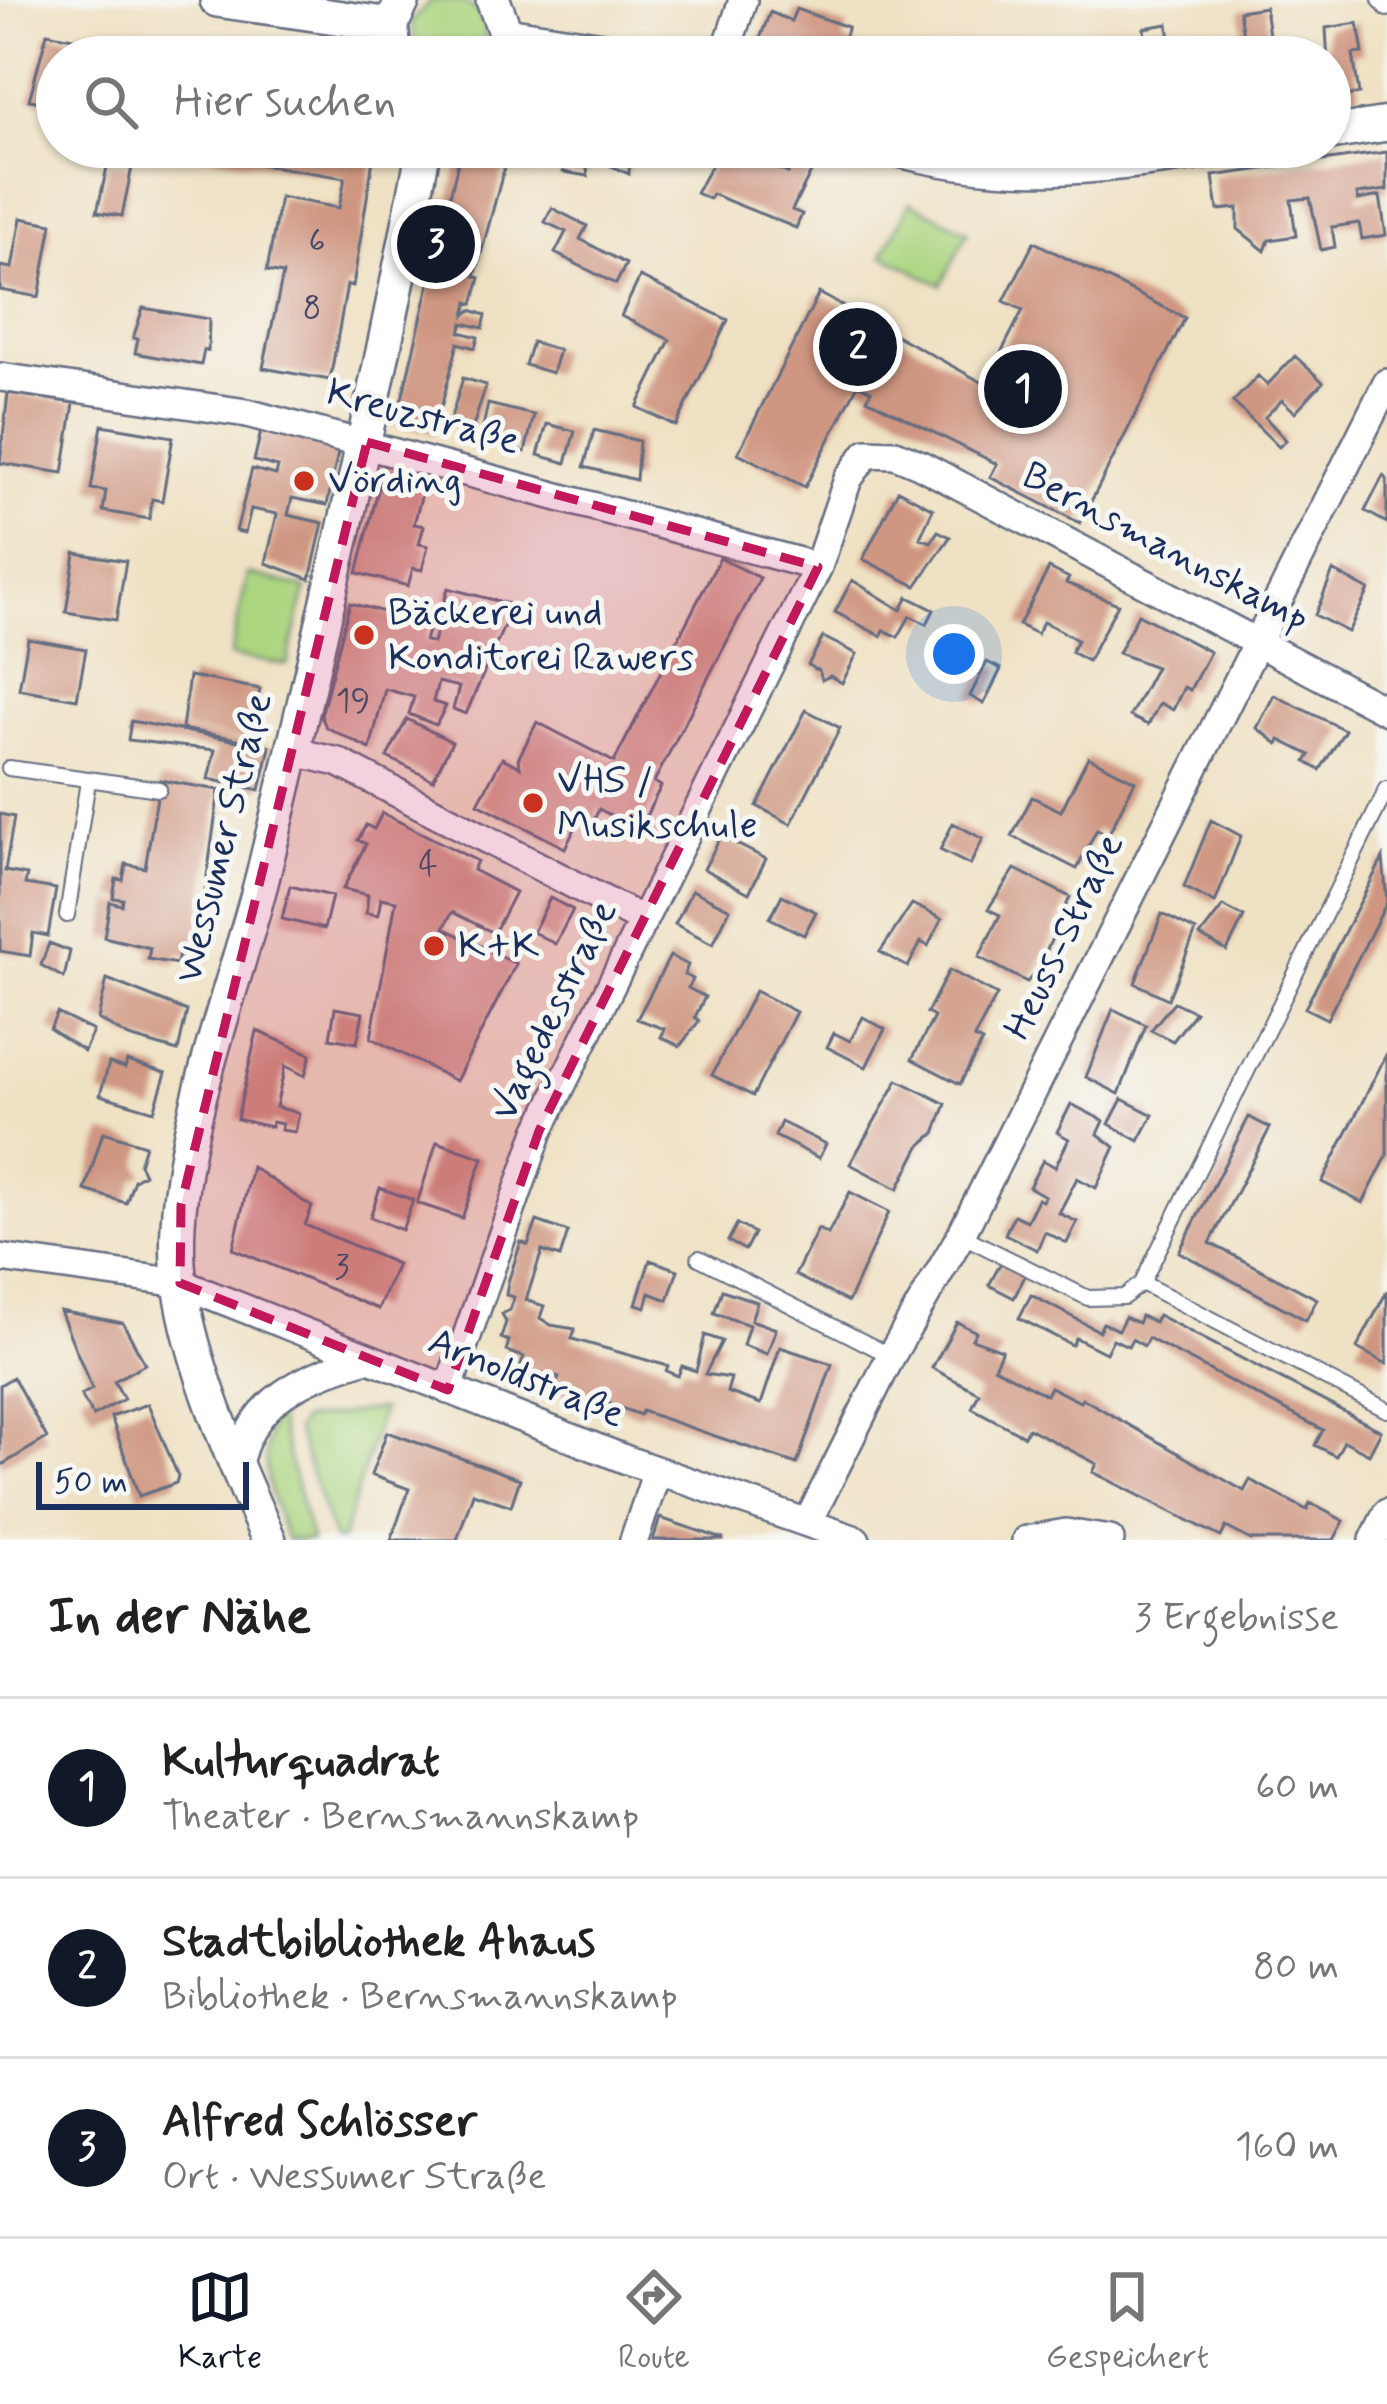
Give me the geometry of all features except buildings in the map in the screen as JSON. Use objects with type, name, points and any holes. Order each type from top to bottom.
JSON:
[{"type":"street","points":[[218,0],[396,27]]},
{"type":"street","points":[[493,0],[501,36]]},
{"type":"street","points":[[731,36],[743,0]]},
{"type":"street","points":[[1351,130],[1387,124]]},
{"type":"street","name":"Wessumer Straße","points":[[269,1540],[237,1469],[179,1283],[181,1204],[195,1124],[367,442],[420,168]]},
{"type":"street","points":[[988,168],[1090,168]]},
{"type":"street","name":"Kreuzstraße","points":[[0,377],[247,413],[818,567]]},
{"type":"street","name":"Heuss-Straße","points":[[808,1522],[891,1356],[961,1235],[1387,383]]},
{"type":"street","name":"Bernsmannskamp","points":[[848,479],[867,453],[895,454],[1256,638],[1387,711]]},
{"type":"street","name":"Vagedesstraße","points":[[448,1390],[538,1131],[818,567],[848,479]]},
{"type":"street","points":[[292,751],[338,762],[641,920]]},
{"type":"street","name":"Arnoldstraße","points":[[0,1258],[179,1283],[657,1471],[856,1540]]},
{"type":"street","name":"Arnoldstraße","points":[[237,1469],[242,1442],[271,1400],[297,1383],[367,1358]]},
{"type":"street","name":"Arnoldstraße","points":[[634,1540],[657,1471]]},
{"type":"street","points":[[1374,1540],[1387,1513]]},
{"type":"street","points":[[1026,1540],[1066,1532],[1110,1540]]},
{"type":"lane","points":[[1380,0],[1387,9]]},
{"type":"lane","points":[[9,768],[159,788]]},
{"type":"lane","points":[[67,915],[88,781]]},
{"type":"lane","points":[[961,1235],[1088,1298],[1124,1297],[1142,1283],[1387,789]]},
{"type":"lane","points":[[699,1258],[891,1356]]},
{"type":"lane","points":[[1142,1283],[1387,1410]]},
{"type":"highlighted area","points":[[367,442],[818,567],[539,1131],[448,1390],[180,1283],[181,1205]]},
{"type":"green space","points":[[432,0],[460,2],[474,8],[486,33],[414,36],[412,21]]},
{"type":"green space","points":[[910,202],[968,232],[941,285],[883,255]]},
{"type":"green space","points":[[248,574],[306,588],[287,665],[230,656]]},
{"type":"green space","points":[[382,1409],[342,1540],[334,1540],[296,1430],[302,1420]]},
{"type":"green space","points":[[276,1411],[311,1540],[287,1540],[270,1492],[267,1444]]},
{"type":"place","name":"Alfred Schlösser","points":[[436,244]]},
{"type":"place","name":"Stadtbibliothek Ahaus","points":[[858,347]]},
{"type":"place","name":"Kulturquadrat","points":[[1023,389]]},
{"type":"place","name":"Vörding","points":[[304,481]]},
{"type":"place","name":"Bäckerei und Konditorei Rawers","points":[[364,635]]},
{"type":"place","name":"VHS / Musikschule","points":[[533,803]]},
{"type":"place","name":"K+K","points":[[434,946]]}]
